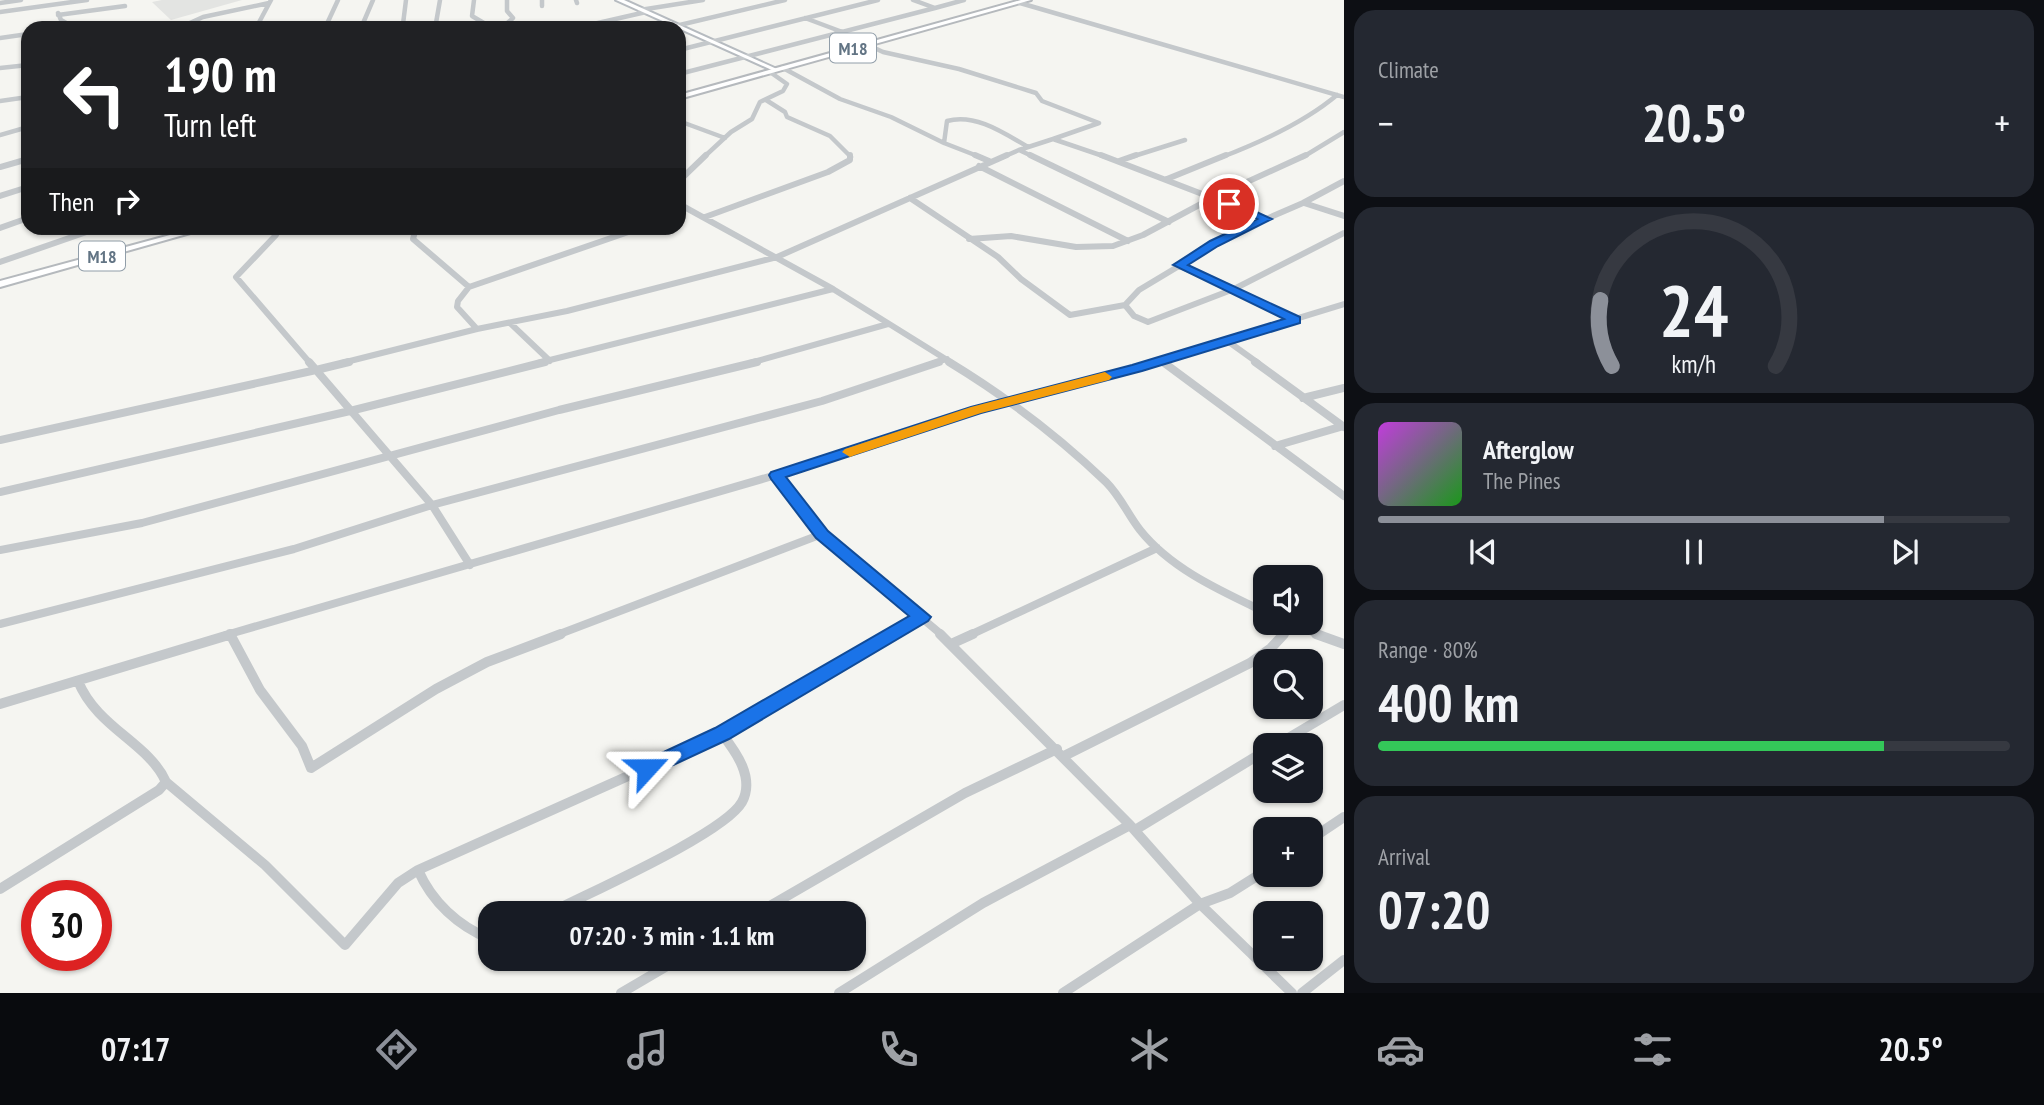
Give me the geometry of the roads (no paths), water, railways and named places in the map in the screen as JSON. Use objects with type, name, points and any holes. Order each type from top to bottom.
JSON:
[{"type":"main road","points":[[619,0],[666,21]]},
{"type":"main road","name":"M18","points":[[686,95],[1028,0]]},
{"type":"main road","points":[[686,29],[776,70]]},
{"type":"main road","name":"M18","points":[[2,281],[177,235]]},
{"type":"street","points":[[0,3],[21,0]]},
{"type":"street","points":[[0,12],[87,0]]},
{"type":"street","points":[[328,21],[338,0]]},
{"type":"street","points":[[365,21],[373,0]]},
{"type":"street","points":[[403,21],[405,0]]},
{"type":"street","points":[[436,21],[440,0]]},
{"type":"street","points":[[474,0],[471,15],[478,21]]},
{"type":"street","points":[[507,0],[507,11],[513,18],[511,21]]},
{"type":"street","points":[[604,21],[703,0]]},
{"type":"street","points":[[686,24],[783,0]]},
{"type":"street","points":[[686,48],[878,0]]},
{"type":"street","points":[[913,0],[935,8]]},
{"type":"street","points":[[686,72],[964,0]]},
{"type":"street","points":[[194,21],[270,1]]},
{"type":"street","points":[[260,21],[270,1]]},
{"type":"street","points":[[1020,3],[1344,97]]},
{"type":"street","points":[[54,5],[58,15],[66,21]]},
{"type":"street","points":[[58,15],[125,6]]},
{"type":"street","points":[[805,18],[845,33]]},
{"type":"street","points":[[0,38],[21,35]]},
{"type":"street","points":[[0,440],[316,370],[477,329],[567,311],[777,257],[979,166],[1099,123],[1042,101],[1036,93],[959,69],[883,52],[866,44]]},
{"type":"street","points":[[0,68],[21,66]]},
{"type":"street","points":[[686,174],[724,138],[752,119],[755,108],[783,91],[787,85],[776,70]]},
{"type":"street","points":[[776,70],[845,102],[891,117],[989,162]]},
{"type":"street","points":[[1167,179],[1250,146],[1324,106],[1337,96]]},
{"type":"street","points":[[0,101],[21,98]]},
{"type":"street","points":[[705,218],[828,172],[850,160],[851,157],[843,146],[824,131],[787,117],[785,112],[766,100]]},
{"type":"street","points":[[944,143],[947,121],[959,118],[1002,132],[1028,147]]},
{"type":"street","points":[[686,124],[724,138]]},
{"type":"street","points":[[0,135],[21,129]]},
{"type":"street","points":[[969,239],[1020,236],[1062,246],[1094,248],[1128,241],[1213,197],[1274,173],[1344,132]]},
{"type":"street","points":[[1336,138],[1344,140]]},
{"type":"street","points":[[1053,139],[1119,161],[1267,219]]},
{"type":"street","points":[[1119,161],[1185,140]]},
{"type":"street","points":[[1019,150],[1168,222]]},
{"type":"street","points":[[0,167],[21,161]]},
{"type":"street","points":[[979,166],[1128,241]]},
{"type":"street","points":[[910,198],[950,222],[969,239],[998,257],[1021,279],[1070,315],[1125,305],[1139,289],[1214,243],[1303,203],[1344,181]]},
{"type":"street","points":[[0,196],[21,189]]},
{"type":"street","points":[[1303,203],[1344,216]]},
{"type":"street","points":[[686,207],[832,289],[947,359],[1009,401],[1113,488],[1139,529],[1157,548],[1214,588],[1253,606]]},
{"type":"street","points":[[686,210],[690,209]]},
{"type":"street","points":[[0,228],[21,220]]},
{"type":"street","points":[[1125,305],[1134,316],[1148,322],[1234,289],[1344,233]]},
{"type":"street","points":[[0,262],[78,235]]},
{"type":"street","points":[[276,235],[236,277],[432,505],[470,565]]},
{"type":"street","points":[[414,235],[413,239],[469,287]]},
{"type":"street","points":[[477,329],[457,307],[458,300],[469,287],[620,235]]},
{"type":"street","points":[[1179,265],[1295,320]]},
{"type":"street","points":[[0,492],[350,411],[832,289]]},
{"type":"street","points":[[0,704],[776,475],[1009,401],[1162,361],[1344,304]]},
{"type":"street","points":[[509,323],[550,361]]},
{"type":"street","points":[[0,550],[155,519],[290,485],[388,455],[717,373],[888,324]]},
{"type":"street","points":[[1226,340],[1343,426]]},
{"type":"street","points":[[0,624],[294,549],[432,505],[822,401],[947,359]]},
{"type":"street","points":[[1162,361],[1344,496]]},
{"type":"street","points":[[1303,398],[1344,388]]},
{"type":"street","points":[[1275,446],[1343,426]]},
{"type":"street","points":[[776,475],[822,534],[951,644],[1132,827],[1200,904],[1292,993]]},
{"type":"street","points":[[230,634],[260,690],[302,746],[311,768],[436,689],[487,662],[822,534]]},
{"type":"street","points":[[951,644],[1157,548]]},
{"type":"street","points":[[78,681],[81,691],[97,715],[120,732],[155,765],[166,782],[265,865],[345,946],[398,883],[418,870],[722,734],[922,617]]},
{"type":"street","points":[[778,901],[965,793],[1060,752],[1250,663],[1271,648],[1281,635]]},
{"type":"street","points":[[1318,635],[1344,645]]},
{"type":"street","points":[[1297,733],[1344,705]]},
{"type":"street","points":[[573,901],[692,840],[736,811],[745,791],[743,762],[722,734]]},
{"type":"street","points":[[839,993],[983,903],[1132,827],[1253,758]]},
{"type":"street","points":[[0,889],[159,790],[166,782]]},
{"type":"street","points":[[1323,831],[1344,817]]},
{"type":"street","points":[[418,870],[423,886],[443,908],[478,931]]},
{"type":"street","points":[[1063,993],[1200,904],[1230,892],[1253,878]]},
{"type":"street","points":[[1302,993],[1344,960]]},
{"type":"street","points":[[621,993],[659,971]]}]
